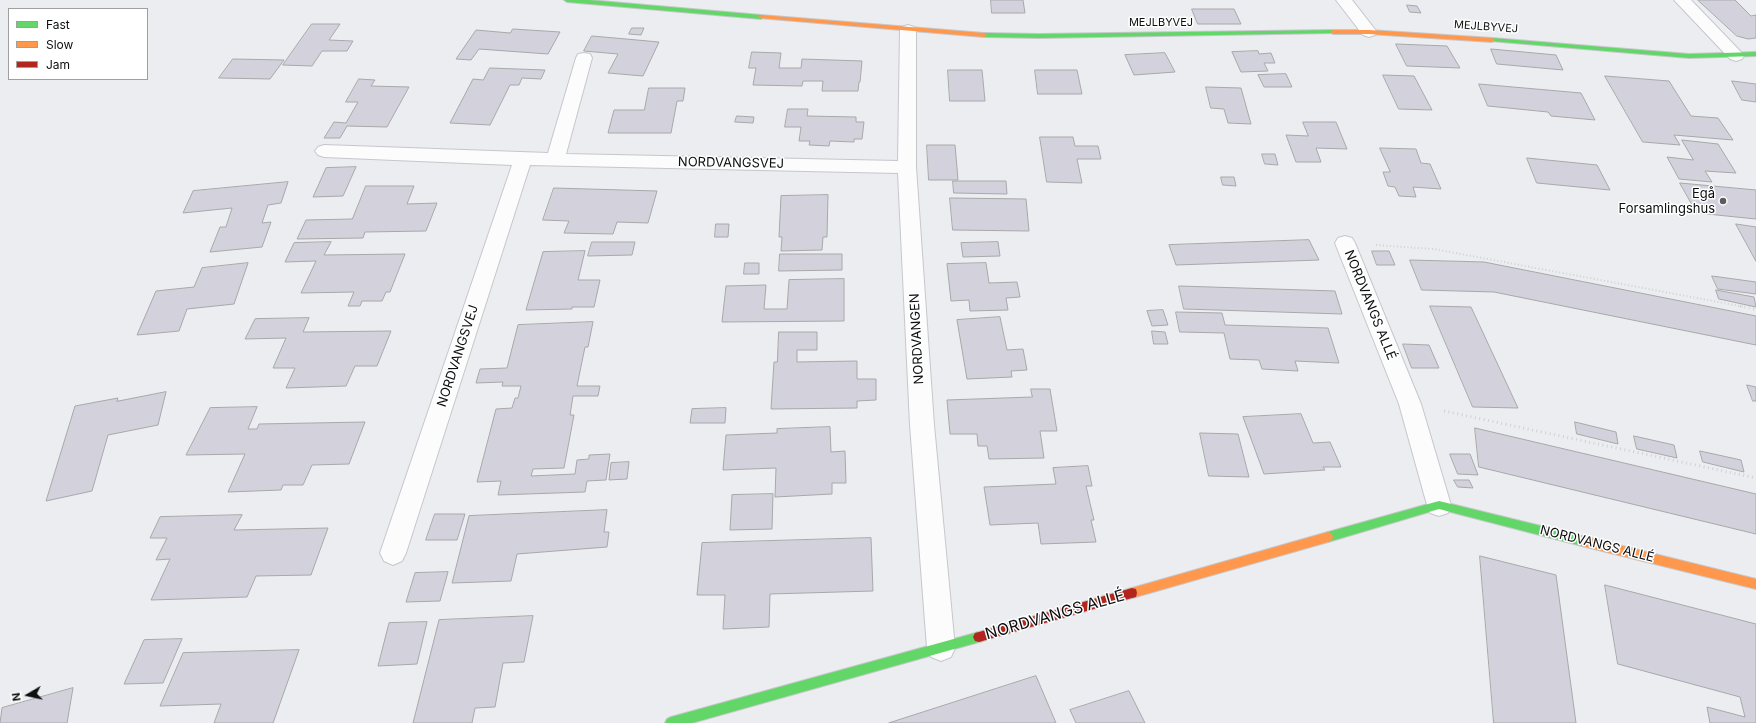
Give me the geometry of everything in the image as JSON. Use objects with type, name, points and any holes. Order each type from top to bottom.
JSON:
[{"type":"street","name":"MEJLBYVEJ","points":[[567,0],[595,1],[908,30],[1038,36],[1369,32],[1531,42],[1689,56],[1736,56],[1756,54]]},
{"type":"street","points":[[1344,0],[1369,32]]},
{"type":"street","points":[[1682,0],[1736,56]]},
{"type":"street","name":"NORDVANGEN","points":[[908,30],[907,167],[922,425],[941,648]]},
{"type":"street","points":[[555,160],[584,58]]},
{"type":"street","name":"NORDVANGSVEJ","points":[[324,152],[555,160],[907,167]]},
{"type":"street","name":"NORDVANGSVEJ","points":[[393,553],[523,159]]},
{"type":"street","name":"NORDVANGS ALLÉ","points":[[1345,243],[1410,404],[1439,505]]},
{"type":"street","name":"NORDVANGS ALLÉ","points":[[671,723],[941,648],[1439,505],[1756,584]]},
{"type":"path","points":[[1345,243],[1434,249],[1756,309]]},
{"type":"path","points":[[1410,404],[1756,478]]},
{"type":"building","points":[[991,0],[1023,0],[1025,13],[992,13]]},
{"type":"building","points":[[1698,0],[1735,0],[1751,16],[1756,15],[1756,38],[1748,39],[1737,36]]},
{"type":"building","points":[[1407,5],[1417,6],[1421,13],[1410,12]]},
{"type":"building","points":[[1192,9],[1234,9],[1241,24],[1198,24]]},
{"type":"building","points":[[312,24],[340,24],[329,40],[353,41],[347,51],[322,51],[312,66],[283,65]]},
{"type":"building","points":[[632,28],[644,28],[641,35],[629,34]]},
{"type":"building","points":[[513,29],[560,32],[548,54],[479,49],[471,60],[456,59],[476,30],[510,33]]},
{"type":"building","points":[[592,36],[659,42],[643,76],[608,73],[618,54],[584,51]]},
{"type":"building","points":[[1396,44],[1447,46],[1460,68],[1407,66]]},
{"type":"building","points":[[1491,49],[1556,55],[1563,70],[1497,64]]},
{"type":"building","points":[[1258,51],[1259,54],[1271,53],[1275,63],[1264,63],[1268,71],[1241,72],[1232,52]]},
{"type":"building","points":[[752,52],[781,53],[779,68],[801,68],[802,59],[862,61],[858,91],[822,91],[823,81],[803,81],[802,86],[753,85],[756,68],[749,68]]},
{"type":"building","points":[[1165,53],[1175,72],[1134,75],[1125,55]]},
{"type":"building","points":[[233,59],[284,60],[270,79],[219,78]]},
{"type":"building","points":[[490,68],[545,70],[541,79],[522,78],[519,85],[510,85],[490,125],[450,123],[473,79],[483,80]]},
{"type":"building","points":[[948,70],[982,70],[985,101],[950,101]]},
{"type":"building","points":[[1035,70],[1077,70],[1082,94],[1038,94]]},
{"type":"building","points":[[1286,74],[1292,87],[1264,87],[1258,75]]},
{"type":"building","points":[[1383,75],[1414,76],[1432,110],[1399,109]]},
{"type":"building","points":[[1605,76],[1669,81],[1691,116],[1718,118],[1733,140],[1674,135],[1680,145],[1643,142]]},
{"type":"building","points":[[359,79],[375,80],[371,86],[409,87],[387,127],[347,126],[340,138],[324,138],[334,122],[346,123],[358,102],[346,102]]},
{"type":"building","points":[[1732,81],[1756,84],[1756,102],[1742,100]]},
{"type":"building","points":[[1479,84],[1581,93],[1595,120],[1551,116],[1548,112],[1488,106]]},
{"type":"building","points":[[1206,87],[1241,88],[1251,124],[1228,123],[1224,109],[1211,108]]},
{"type":"building","points":[[649,88],[685,88],[683,101],[677,101],[671,133],[608,133],[614,110],[644,110]]},
{"type":"building","points":[[788,109],[808,109],[807,116],[856,117],[856,122],[864,122],[862,139],[854,139],[854,142],[830,141],[829,146],[809,145],[810,141],[799,141],[801,127],[785,127]]},
{"type":"building","points":[[737,116],[754,117],[753,123],[735,122]]},
{"type":"building","points":[[1303,122],[1336,122],[1347,149],[1316,148],[1321,162],[1296,162],[1286,135],[1308,136]]},
{"type":"building","points":[[1040,137],[1073,137],[1075,146],[1098,146],[1101,159],[1077,159],[1082,183],[1047,182]]},
{"type":"building","points":[[1682,140],[1718,144],[1736,173],[1705,171],[1712,182],[1679,179],[1667,157],[1693,160]]},
{"type":"building","points":[[927,145],[955,145],[958,180],[929,180]]},
{"type":"building","points":[[1380,148],[1416,149],[1421,163],[1430,164],[1441,189],[1413,187],[1416,197],[1399,196],[1395,187],[1388,186],[1383,172],[1390,172]]},
{"type":"building","points":[[1262,154],[1275,154],[1278,165],[1265,164]]},
{"type":"building","points":[[1527,158],[1597,165],[1610,190],[1537,183]]},
{"type":"building","points":[[356,167],[343,196],[313,197],[326,168]]},
{"type":"building","points":[[1221,177],[1234,177],[1236,186],[1223,185]]},
{"type":"building","points":[[953,181],[1006,181],[1007,194],[954,193]]},
{"type":"building","points":[[288,182],[281,203],[268,205],[262,223],[271,222],[262,247],[210,252],[220,227],[226,227],[232,208],[183,213],[193,191]]},
{"type":"building","name":"Egå Forsamlingshus","points":[[1680,183],[1756,190],[1756,219],[1697,213]]},
{"type":"building","points":[[366,186],[414,186],[407,204],[437,203],[426,231],[365,232],[363,238],[297,239],[306,220],[352,219]]},
{"type":"building","points":[[554,188],[657,191],[648,223],[617,222],[613,234],[564,233],[569,221],[543,220]]},
{"type":"building","points":[[828,195],[827,237],[823,237],[822,250],[781,251],[782,237],[779,237],[781,196]]},
{"type":"building","points":[[950,198],[1026,199],[1029,231],[953,230]]},
{"type":"building","points":[[716,224],[729,224],[728,237],[715,237]]},
{"type":"building","points":[[1736,224],[1756,227],[1756,261]]},
{"type":"building","points":[[1309,240],[1319,260],[1176,265],[1169,245]]},
{"type":"building","points":[[331,242],[324,255],[405,254],[390,292],[386,292],[382,301],[362,301],[360,306],[348,306],[354,292],[301,293],[316,261],[285,262],[294,243]]},
{"type":"building","points":[[592,242],[635,242],[632,255],[588,256]]},
{"type":"building","points":[[998,242],[1000,256],[963,257],[961,243]]},
{"type":"building","points":[[585,251],[578,280],[600,280],[594,307],[526,310],[543,252]]},
{"type":"building","points":[[1372,251],[1389,251],[1395,265],[1377,265]]},
{"type":"building","points":[[780,254],[842,254],[842,270],[779,271]]},
{"type":"building","points":[[1410,260],[1484,262],[1756,316],[1756,345],[1494,292],[1422,290]]},
{"type":"building","points":[[248,263],[234,304],[187,309],[179,331],[137,335],[156,291],[194,287],[202,268]]},
{"type":"building","points":[[745,263],[759,263],[759,274],[744,274]]},
{"type":"building","points":[[986,263],[989,283],[1017,282],[1020,297],[1006,298],[1008,310],[970,311],[969,300],[951,301],[947,264]]},
{"type":"building","points":[[1712,276],[1756,282],[1756,294],[1718,289]]},
{"type":"building","points":[[844,279],[844,321],[722,322],[726,286],[766,285],[764,309],[787,309],[789,280]]},
{"type":"building","points":[[1179,286],[1335,291],[1342,314],[1184,309]]},
{"type":"building","points":[[1716,290],[1754,297],[1756,307],[1719,299]]},
{"type":"building","points":[[1430,306],[1471,307],[1518,408],[1473,407]]},
{"type":"building","points":[[1163,310],[1168,325],[1152,326],[1147,311]]},
{"type":"building","points":[[1176,312],[1222,313],[1225,325],[1328,328],[1339,363],[1295,361],[1298,371],[1262,369],[1259,360],[1230,359],[1224,333],[1180,332]]},
{"type":"building","points":[[1000,317],[1007,350],[1023,349],[1027,370],[1011,371],[1012,377],[967,379],[957,320]]},
{"type":"building","points":[[309,318],[303,332],[391,331],[377,366],[355,366],[346,386],[286,388],[295,368],[273,368],[286,338],[245,339],[255,319]]},
{"type":"building","points":[[593,322],[588,347],[585,347],[577,386],[600,386],[598,396],[573,396],[570,415],[574,415],[564,468],[533,469],[531,476],[575,474],[577,460],[589,459],[589,455],[610,454],[606,480],[587,481],[585,492],[498,495],[501,481],[477,482],[496,409],[512,408],[515,398],[518,398],[521,386],[502,386],[503,382],[476,383],[480,369],[507,368],[518,325]]},
{"type":"building","points":[[1152,331],[1165,332],[1168,344],[1154,344]]},
{"type":"building","points":[[779,332],[817,332],[817,350],[797,350],[797,362],[857,361],[857,379],[876,379],[876,400],[857,401],[857,408],[771,409],[774,362],[777,362]]},
{"type":"building","points":[[1403,344],[1429,345],[1439,368],[1412,368]]},
{"type":"building","points":[[1747,385],[1756,387],[1756,401],[1753,401]]},
{"type":"building","points":[[1031,389],[1050,389],[1057,431],[1040,431],[1044,458],[989,459],[987,446],[978,446],[977,434],[950,434],[947,400],[1032,397]]},
{"type":"building","points":[[166,392],[158,425],[108,435],[92,491],[46,501],[75,406],[118,398],[117,401]]},
{"type":"building","points":[[257,407],[248,429],[257,429],[259,424],[365,422],[349,464],[312,465],[303,485],[283,485],[281,490],[228,492],[245,454],[186,455],[210,408]]},
{"type":"building","points":[[726,408],[725,423],[690,423],[692,409]]},
{"type":"building","points":[[1301,414],[1313,443],[1330,442],[1341,467],[1323,467],[1325,470],[1264,474],[1243,417]]},
{"type":"building","points":[[1575,422],[1616,432],[1618,444],[1577,434]]},
{"type":"building","points":[[830,427],[831,452],[845,451],[846,483],[832,483],[832,494],[775,497],[776,468],[723,470],[726,435],[777,433],[777,429]]},
{"type":"building","points":[[1475,428],[1756,494],[1756,534],[1479,467]]},
{"type":"building","points":[[1200,433],[1238,434],[1249,477],[1209,476]]},
{"type":"building","points":[[1634,436],[1674,445],[1677,458],[1637,449]]},
{"type":"building","points":[[1700,451],[1741,460],[1744,472],[1703,462]]},
{"type":"building","points":[[1450,454],[1470,454],[1478,475],[1458,474]]},
{"type":"building","points":[[629,462],[627,479],[609,480],[611,463]]},
{"type":"building","points":[[1088,466],[1092,486],[1086,486],[1094,520],[1091,520],[1096,542],[1041,544],[1038,523],[990,525],[984,487],[1056,484],[1053,468]]},
{"type":"building","points":[[1454,480],[1469,480],[1473,488],[1458,487]]},
{"type":"building","points":[[773,494],[772,529],[730,530],[732,495]]},
{"type":"building","points":[[607,510],[604,532],[609,532],[607,547],[517,554],[511,581],[452,583],[469,516]]},
{"type":"building","points":[[435,514],[465,514],[457,540],[426,540]]},
{"type":"building","points":[[242,515],[234,530],[328,528],[311,575],[256,576],[247,597],[151,600],[170,559],[156,560],[167,538],[150,538],[160,517]]},
{"type":"building","points":[[871,538],[873,591],[770,594],[769,627],[723,629],[725,595],[697,595],[702,543]]},
{"type":"building","points":[[1480,556],[1556,575],[1576,723],[1494,723]]},
{"type":"building","points":[[448,572],[440,601],[406,602],[415,573]]},
{"type":"building","points":[[1605,585],[1756,624],[1756,723],[1710,723],[1707,707],[1745,717],[1740,697],[1618,664]]},
{"type":"building","points":[[533,616],[524,662],[503,663],[495,707],[475,708],[472,723],[413,723],[439,620]]},
{"type":"building","points":[[427,622],[417,664],[378,666],[389,623]]},
{"type":"building","points":[[182,639],[163,683],[124,684],[144,640]]},
{"type":"building","points":[[299,650],[273,723],[214,723],[221,704],[160,706],[183,653]]},
{"type":"building","points":[[1036,676],[1056,723],[889,723]]},
{"type":"building","points":[[73,688],[67,723],[0,723],[2,708]]},
{"type":"building","points":[[1129,691],[1145,723],[1076,723],[1070,710]]},
{"type":"traffic: fast","points":[[567,0],[761,17]]},
{"type":"traffic: fast","points":[[984,35],[1039,36],[1333,32]]},
{"type":"traffic: fast","points":[[1492,40],[1689,56],[1756,54]]},
{"type":"traffic: fast","points":[[1328,537],[1439,505],[1582,541]]},
{"type":"traffic: fast","points":[[671,723],[979,637]]},
{"type":"traffic: slow","points":[[761,17],[984,35]]},
{"type":"traffic: slow","points":[[1333,32],[1369,32],[1492,40]]},
{"type":"traffic: slow","points":[[1132,593],[1328,537]]},
{"type":"traffic: slow","points":[[1582,541],[1756,584]]},
{"type":"traffic: jam","points":[[979,637],[1132,593]]},
{"type":"place","name":"Egå Forsamlingshus","points":[[1723,201]]}]
